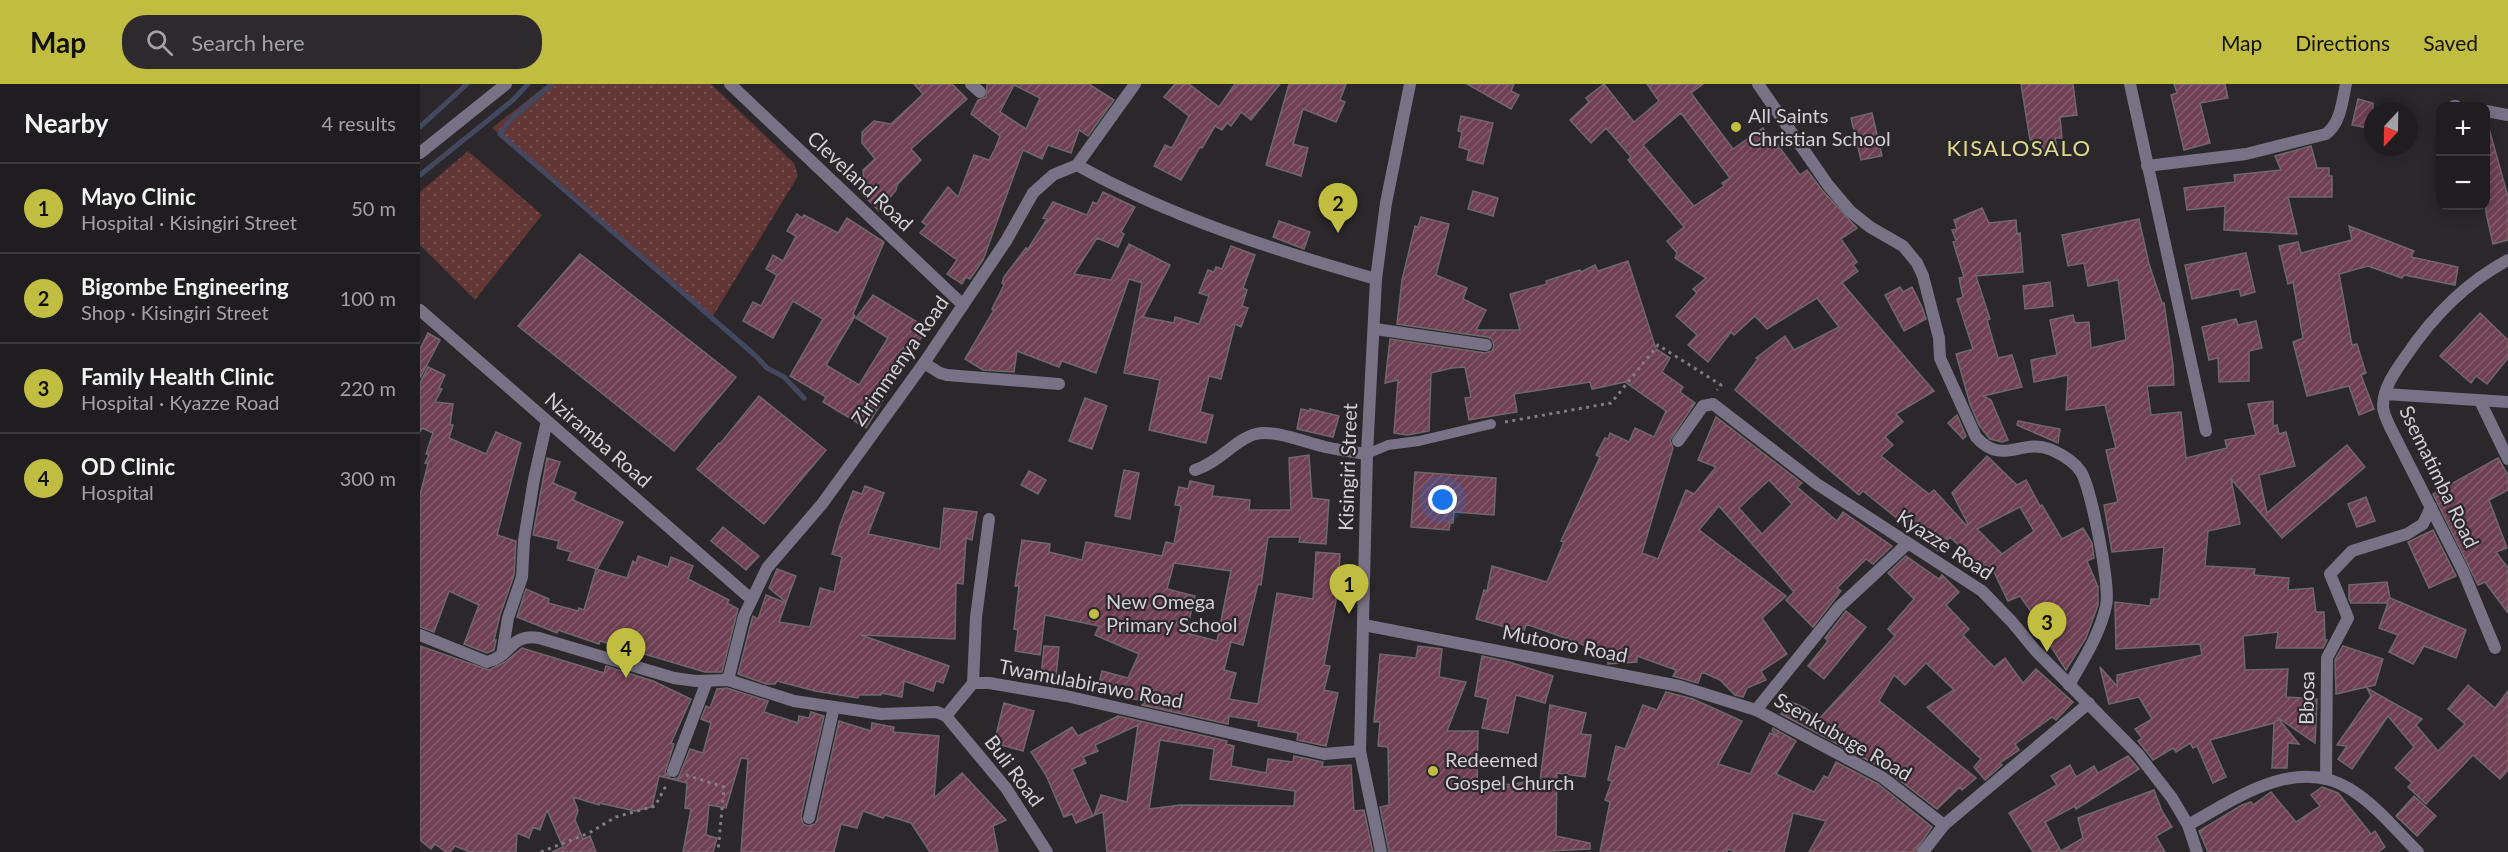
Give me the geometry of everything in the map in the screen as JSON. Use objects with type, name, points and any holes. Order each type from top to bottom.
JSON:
[{"type":"street","points":[[420,153],[506,84]]},
{"type":"street","name":"Cleveland Road","points":[[730,84],[963,305]]},
{"type":"street","name":"Zirimmenya Road","points":[[728,680],[739,634],[751,599],[767,568],[822,504],[924,363],[1006,241],[1038,186],[1053,175],[1077,165],[1135,84]]},
{"type":"street","name":"Kisingiri Street","points":[[1381,852],[1360,751],[1367,454],[1376,279],[1386,203],[1410,84]]},
{"type":"street","points":[[1758,84],[1828,185],[1850,211],[1911,253],[1923,276],[1938,338],[1940,358],[1976,437],[1999,452],[2038,445],[2051,450],[2073,462],[2085,480],[2108,583],[2107,604],[2092,644],[2069,685]]},
{"type":"street","points":[[2130,84],[2206,431]]},
{"type":"street","points":[[2147,166],[2246,154],[2326,134],[2333,129],[2337,121],[2346,84]]},
{"type":"street","points":[[2490,112],[2508,115]]},
{"type":"street","points":[[1077,165],[1153,201],[1244,238],[1376,279]]},
{"type":"street","name":"Ssematimba Road","points":[[2495,648],[2463,571],[2383,408],[2385,394],[2397,369],[2435,316],[2459,292],[2508,260]]},
{"type":"street","name":"Nziramba Road","points":[[420,310],[751,599]]},
{"type":"street","points":[[1375,329],[1486,345]]},
{"type":"street","points":[[924,363],[933,370],[947,375],[1059,384]]},
{"type":"street","points":[[2385,394],[2508,402]]},
{"type":"street","points":[[2480,401],[2508,459]]},
{"type":"street","points":[[1678,441],[1703,406],[1710,404]]},
{"type":"street","name":"Kyazze Road","points":[[1710,404],[1719,407],[1804,476],[1982,591],[2069,685],[2138,754],[2172,798],[2188,825],[2197,852]]},
{"type":"street","points":[[502,656],[508,618],[522,577],[524,540],[547,421]]},
{"type":"street","points":[[1195,470],[1215,462],[1244,439],[1257,433],[1273,434],[1345,452],[1367,454]]},
{"type":"street","name":"Bbosa","points":[[2326,779],[2327,658],[2348,618],[2330,574],[2352,551],[2407,534],[2423,524],[2431,507]]},
{"type":"street","points":[[973,683],[976,617],[989,519]]},
{"type":"street","name":"Ssenkubuge Road","points":[[1907,544],[1839,606],[1756,710],[1882,777],[1944,825]]},
{"type":"street","name":"Mutooro Road","points":[[1364,625],[1679,686],[1756,710]]},
{"type":"street","points":[[420,636],[487,662],[502,656],[518,638],[530,636],[651,672],[686,680],[728,680],[768,695],[881,714],[936,712],[946,716]]},
{"type":"street","points":[[673,771],[707,681]]},
{"type":"street","name":"Twamulabirawo Road","points":[[946,716],[973,683],[989,683],[1066,696],[1324,754],[1360,751]]},
{"type":"street","points":[[1923,852],[1944,825],[2089,704]]},
{"type":"street","points":[[809,819],[834,707]]},
{"type":"street","name":"Buli Road","points":[[946,716],[1006,788],[1043,850]]},
{"type":"street","points":[[2188,825],[2267,784],[2302,777],[2326,779],[2351,790],[2418,852]]},
{"type":"lane","points":[[1367,454],[1388,445],[1419,441],[1491,424]]},
{"type":"path","points":[[1491,424],[1611,403],[1658,345],[1721,385],[1710,404]]},
{"type":"path","points":[[542,852],[590,833],[615,817],[655,806],[673,771],[724,786],[718,852]]},
{"type":"shaded area","points":[[548,84],[711,84],[794,163],[798,176],[713,316],[492,128]]},
{"type":"shaded area","points":[[468,151],[542,215],[475,300],[420,245],[420,192]]},
{"type":"building","points":[[914,84],[952,84],[967,99],[911,149],[921,160],[897,185],[896,190],[879,211],[865,197],[863,170],[875,159],[862,143],[862,132],[874,121],[891,124],[923,94]]},
{"type":"building","points":[[987,84],[1089,84],[1114,100],[1088,136],[1079,130],[1071,153],[1048,145],[1042,159],[1023,150],[983,260],[970,279],[966,277],[962,284],[947,274],[957,260],[920,233],[927,225],[922,222],[948,187],[958,197],[974,155],[989,160],[995,149],[1000,136],[971,114],[978,100],[986,97]],"holes":[[[1014,85],[1040,98],[1026,129],[1000,112]]]},
{"type":"building","points":[[1175,84],[1189,84],[1219,107],[1235,84],[1280,84],[1251,120],[1241,112],[1231,126],[1227,123],[1222,130],[1215,126],[1181,180],[1154,166],[1165,145],[1172,148],[1189,116],[1164,97]]},
{"type":"building","points":[[1289,84],[1346,84],[1340,100],[1345,102],[1336,122],[1303,109],[1293,144],[1308,148],[1301,176],[1266,165]]},
{"type":"building","points":[[1467,84],[1514,84],[1511,91],[1519,95],[1511,109]]},
{"type":"building","points":[[1604,84],[1634,122],[1659,101],[1647,84],[1703,84],[1691,93],[1733,149],[1763,128],[1800,175],[1807,170],[1857,228],[1841,239],[1857,262],[1853,265],[1858,271],[1842,283],[1934,391],[1896,414],[1903,422],[1885,437],[1893,445],[1881,456],[1929,494],[1934,490],[1966,525],[1968,524],[1952,493],[1987,456],[2017,485],[2026,480],[2062,539],[2083,528],[2092,543],[2094,558],[2087,561],[2098,587],[2098,605],[2086,638],[2066,670],[2041,631],[2044,630],[2020,596],[2008,601],[1992,568],[1987,573],[1950,537],[1938,551],[1863,491],[1859,495],[1735,390],[1758,359],[1756,358],[1785,336],[1794,350],[1839,327],[1817,298],[1767,329],[1755,316],[1734,335],[1731,332],[1708,362],[1688,345],[1697,335],[1676,316],[1697,293],[1693,289],[1706,278],[1675,258],[1677,253],[1667,241],[1684,227],[1628,160],[1631,157],[1606,128],[1591,143],[1570,120],[1589,102],[1586,98]],"holes":[[[1681,113],[1730,178],[1722,183],[1724,186],[1694,206],[1643,145]],[[2020,507],[2034,531],[2002,554],[1977,529]]]},
{"type":"building","points":[[2021,84],[2073,84],[2077,115],[2060,117],[2062,138],[2055,138],[2057,148],[2044,150],[2040,140],[2030,140]]},
{"type":"building","points":[[2174,84],[2225,84],[2228,98],[2200,103],[2210,143],[2184,150],[2171,95],[2177,93]]},
{"type":"building","points":[[2358,99],[2369,102],[2364,102],[2364,127],[2352,125]]},
{"type":"building","points":[[1872,113],[1882,156],[1861,160],[1851,118]]},
{"type":"building","points":[[1461,116],[1493,123],[1483,164],[1467,160],[1469,150],[1459,147],[1462,132],[1458,131]]},
{"type":"building","points":[[2490,132],[2508,197],[2508,240],[2493,244],[2486,210],[2490,210]]},
{"type":"building","points":[[2311,146],[2317,168],[2329,168],[2329,176],[2332,176],[2332,197],[2288,197],[2297,234],[2224,230],[2225,206],[2187,210],[2184,188],[2235,182],[2234,175],[2281,170],[2275,156]]},
{"type":"building","points":[[1473,191],[1498,198],[1493,216],[1468,209]]},
{"type":"building","points":[[1103,192],[1135,207],[1121,232],[1124,234],[1118,247],[1097,238],[1074,274],[1111,280],[1129,244],[1170,265],[1143,317],[1174,323],[1175,317],[1199,324],[1209,296],[1199,293],[1208,270],[1214,272],[1216,267],[1222,269],[1231,246],[1255,255],[1243,288],[1247,290],[1242,306],[1248,308],[1241,327],[1235,324],[1221,379],[1209,376],[1200,412],[1213,415],[1206,443],[1149,430],[1160,380],[1124,373],[1142,283],[1129,279],[1096,373],[1062,361],[1059,367],[1017,351],[1014,372],[983,370],[965,359],[994,310],[992,309],[1004,285],[1002,283],[1004,277],[1026,248],[1028,249],[1047,219],[1043,218],[1053,202],[1087,215],[1093,202],[1097,204]]},
{"type":"building","points":[[1982,208],[1989,223],[2016,220],[2017,234],[2020,233],[2023,272],[1976,276],[1990,319],[1987,320],[1998,358],[2012,355],[2022,387],[1983,396],[1991,400],[2008,440],[2002,442],[1990,439],[1979,425],[1970,404],[1956,354],[1973,349],[1957,299],[1963,297],[1959,278],[1964,277],[1953,242],[1956,241],[1952,230],[1957,229],[1954,220]]},
{"type":"building","points":[[797,214],[802,218],[804,215],[838,233],[847,218],[884,242],[853,314],[855,316],[826,365],[859,385],[888,338],[856,318],[873,295],[927,328],[866,428],[823,402],[826,397],[790,376],[823,319],[793,301],[773,338],[743,321],[753,302],[761,306],[777,275],[766,269],[773,255],[783,261],[796,236],[787,231]]},
{"type":"building","points":[[1421,217],[1449,224],[1436,275],[1467,288],[1463,299],[1486,310],[1476,330],[1520,330],[1510,294],[1547,284],[1546,281],[1580,270],[1581,272],[1595,265],[1598,271],[1628,261],[1656,349],[1670,358],[1662,372],[1683,387],[1680,392],[1695,403],[1670,440],[1673,448],[1642,553],[1658,559],[1686,490],[1694,494],[1716,467],[1698,460],[1716,417],[1802,483],[1797,487],[1837,521],[1843,512],[1892,546],[1873,564],[1866,559],[1837,588],[1841,591],[1813,627],[1786,600],[1794,592],[1719,506],[1699,530],[1786,596],[1762,618],[1787,654],[1761,671],[1766,680],[1747,688],[1743,697],[1735,695],[1720,680],[1702,672],[1698,683],[1673,676],[1676,670],[1637,656],[1637,662],[1608,664],[1608,654],[1526,624],[1524,632],[1476,619],[1484,590],[1487,591],[1492,566],[1547,582],[1564,542],[1561,541],[1600,457],[1596,455],[1605,438],[1608,439],[1610,433],[1629,442],[1635,428],[1654,437],[1666,411],[1625,382],[1592,389],[1590,382],[1514,394],[1517,412],[1469,420],[1465,398],[1471,397],[1465,367],[1452,368],[1431,373],[1429,431],[1408,435],[1394,433],[1398,380],[1385,383],[1390,339],[1485,353],[1492,351],[1494,346],[1492,339],[1487,337],[1397,324],[1402,280],[1415,226],[1418,227]],"holes":[[[1769,480],[1792,504],[1762,534],[1739,508]]]},
{"type":"building","points":[[2139,219],[2149,264],[2162,303],[2164,303],[2173,365],[2174,385],[2147,386],[2151,415],[2181,412],[2186,458],[2227,448],[2225,440],[2256,435],[2248,404],[2273,401],[2273,426],[2277,425],[2279,434],[2286,432],[2295,466],[2259,475],[2267,513],[2347,445],[2365,467],[2282,538],[2231,479],[2240,524],[2208,531],[2205,566],[2255,569],[2254,575],[2289,578],[2288,590],[2313,588],[2316,612],[2324,612],[2325,640],[2327,640],[2323,648],[2276,648],[2278,632],[2243,636],[2245,670],[2288,669],[2286,697],[2317,699],[2315,743],[2277,717],[2299,744],[2288,743],[2287,768],[2272,768],[2274,723],[2210,740],[2226,777],[2213,783],[2197,746],[2193,748],[2190,743],[2176,752],[2173,748],[2153,760],[2138,741],[2142,738],[2135,729],[2152,719],[2139,697],[2109,704],[2100,667],[2117,686],[2117,675],[2202,655],[2200,644],[2116,649],[2115,602],[2150,606],[2151,599],[2159,599],[2164,547],[2112,552],[2104,505],[2118,502],[2106,450],[2116,448],[2105,405],[2066,410],[2068,375],[2034,382],[2031,360],[2057,355],[2050,320],[2073,315],[2075,323],[2089,322],[2091,348],[2126,340],[2118,280],[2088,286],[2084,263],[2068,266],[2062,235]]},
{"type":"building","points":[[1279,221],[1310,232],[1304,249],[1273,237]]},
{"type":"building","points":[[2349,226],[2414,251],[2411,257],[2458,267],[2455,285],[2404,275],[2402,278],[2368,266],[2339,274],[2352,345],[2357,344],[2366,373],[2361,375],[2374,409],[2359,415],[2349,386],[2307,396],[2293,342],[2303,338],[2293,282],[2288,284],[2279,246],[2298,242],[2301,253],[2352,240]]},
{"type":"building","points":[[2246,253],[2255,292],[2241,296],[2239,289],[2192,299],[2185,265]]},
{"type":"building","points":[[580,254],[736,377],[674,451],[518,326]]},
{"type":"building","points":[[2050,282],[2053,306],[2025,309],[2023,286]]},
{"type":"building","points":[[1900,287],[1903,292],[1912,287],[1926,319],[1904,331],[1885,295]]},
{"type":"building","points":[[2480,313],[2508,340],[2508,358],[2487,384],[2476,376],[2471,383],[2440,356]]},
{"type":"building","points":[[2236,319],[2238,325],[2256,321],[2262,348],[2249,351],[2249,381],[2219,382],[2218,358],[2209,360],[2202,327]]},
{"type":"building","points":[[428,333],[440,340],[420,378],[420,349]]},
{"type":"building","points":[[428,367],[445,375],[439,388],[442,389],[435,402],[453,404],[450,425],[453,425],[449,438],[486,454],[496,432],[521,443],[497,535],[516,541],[514,575],[500,615],[494,650],[487,653],[464,644],[479,605],[449,591],[434,632],[420,627],[420,495],[428,464],[425,463],[429,455],[426,454],[433,433],[422,428],[420,432],[420,383]]},
{"type":"building","points":[[759,396],[826,450],[764,524],[697,469]]},
{"type":"building","points":[[1085,398],[1107,406],[1092,449],[1069,441]]},
{"type":"building","points":[[1301,409],[1339,416],[1333,437],[1297,429]]},
{"type":"building","points":[[1957,415],[1966,436],[1963,439],[1948,423]]},
{"type":"building","points":[[2018,421],[2060,429],[2058,443],[2017,425]]},
{"type":"building","points":[[1309,455],[1312,498],[1329,500],[1326,544],[1299,542],[1300,537],[1268,537],[1261,585],[1258,584],[1243,645],[1231,642],[1224,670],[1236,673],[1229,699],[1258,704],[1277,593],[1313,599],[1316,552],[1340,554],[1338,590],[1324,665],[1330,666],[1324,690],[1338,693],[1326,746],[1297,740],[1298,733],[1258,726],[1259,721],[1229,716],[1228,724],[1142,705],[1146,702],[1097,690],[1102,671],[1128,678],[1139,654],[1095,635],[1099,626],[1045,615],[1040,655],[1015,651],[1018,630],[1014,629],[1019,586],[1015,586],[1022,540],[1050,544],[1049,552],[1082,560],[1086,542],[1162,556],[1166,542],[1174,544],[1181,506],[1175,505],[1179,487],[1188,489],[1190,481],[1214,486],[1212,496],[1250,500],[1249,510],[1291,510],[1289,458]],"holes":[[[1174,563],[1231,571],[1217,641],[1186,633],[1195,596],[1167,589]]]},
{"type":"building","points":[[547,458],[560,462],[553,483],[576,493],[573,500],[623,522],[597,569],[568,560],[571,552],[557,548],[559,541],[533,535]]},
{"type":"building","points":[[2498,458],[2508,475],[2508,490],[2489,500],[2507,548],[2496,552],[2508,568],[2508,613],[2485,582],[2478,585],[2433,494]]},
{"type":"building","points":[[1124,470],[1139,473],[1130,519],[1115,516]]},
{"type":"building","points":[[1029,471],[1046,480],[1038,494],[1021,485]]},
{"type":"building","points":[[1415,472],[1496,478],[1494,515],[1454,512],[1453,523],[1450,523],[1449,530],[1411,527]]},
{"type":"building","points":[[865,486],[884,493],[868,534],[940,549],[944,508],[977,512],[972,540],[966,538],[963,584],[956,583],[955,639],[861,635],[949,666],[943,683],[936,681],[933,691],[904,681],[902,697],[881,693],[881,695],[859,695],[858,698],[815,691],[777,681],[775,684],[766,684],[738,674],[753,616],[758,619],[766,595],[786,603],[779,622],[810,627],[820,588],[834,592],[842,557],[832,554],[840,525],[853,491],[862,494]]},
{"type":"building","points":[[2366,497],[2375,521],[2357,527],[2348,504]]},
{"type":"building","points":[[723,527],[759,556],[746,570],[711,541]]},
{"type":"building","points":[[2433,530],[2456,576],[2429,588],[2408,542]]},
{"type":"building","points":[[638,556],[668,567],[671,557],[693,566],[688,579],[729,600],[727,603],[738,609],[722,672],[705,672],[600,641],[599,644],[558,630],[557,633],[517,617],[526,589],[549,599],[548,603],[578,611],[579,608],[584,610],[596,569],[627,578],[633,561],[636,563]]},
{"type":"building","points":[[1906,556],[1939,579],[1942,575],[1959,592],[1946,605],[1969,629],[1963,635],[1994,667],[2005,658],[2023,683],[2036,669],[2073,702],[2056,720],[2052,717],[2015,744],[2019,750],[2000,763],[2002,765],[1985,780],[1974,767],[1981,759],[1927,707],[1954,690],[1926,663],[1905,685],[1894,675],[1879,701],[1976,778],[1962,790],[1960,787],[1937,809],[1886,770],[1781,714],[1789,701],[1805,708],[1819,719],[1895,636],[1888,629],[1914,599],[1888,573]]},
{"type":"building","points":[[777,569],[796,576],[786,602],[769,588]]},
{"type":"building","points":[[2387,582],[2390,598],[2466,630],[2456,658],[2424,646],[2413,664],[2389,652],[2398,635],[2379,628],[2388,603],[2351,603],[2349,599],[2349,585]]},
{"type":"building","points":[[1846,611],[1866,627],[1824,679],[1808,666],[1828,641],[1825,638]]},
{"type":"building","points":[[420,646],[489,670],[505,662],[522,648],[604,673],[606,666],[653,681],[691,699],[671,743],[674,744],[665,772],[671,779],[659,776],[652,807],[635,811],[599,803],[599,805],[573,797],[578,810],[575,820],[583,839],[590,836],[596,852],[552,852],[563,847],[547,810],[540,830],[533,827],[529,838],[517,833],[516,852],[470,852],[455,846],[450,852],[446,852],[435,844],[431,849],[420,840]]},
{"type":"building","points":[[1044,646],[1059,647],[1056,676],[1041,675]]},
{"type":"building","points":[[1418,646],[1442,649],[1439,677],[1466,682],[1447,731],[1478,731],[1477,789],[1540,780],[1550,705],[1586,713],[1581,734],[1591,735],[1585,777],[1557,773],[1556,836],[1590,843],[1590,849],[1528,852],[1389,852],[1380,807],[1389,805],[1388,747],[1378,746],[1380,722],[1374,722],[1380,654],[1416,658]]},
{"type":"building","points":[[2343,646],[2383,659],[2375,685],[2336,694],[2335,660]]},
{"type":"building","points":[[1482,656],[1553,676],[1545,703],[1516,695],[1508,733],[1482,728],[1488,699],[1475,696]]},
{"type":"building","points":[[2468,685],[2495,708],[2508,691],[2508,770],[2500,779],[2473,755],[2426,804],[2408,787],[2412,783],[2395,768],[2414,747],[2388,716],[2352,769],[2338,759],[2347,746],[2337,745],[2371,696],[2367,688],[2422,719],[2416,725],[2438,751],[2465,724],[2448,709]]},
{"type":"building","points":[[727,688],[768,701],[764,712],[798,723],[799,716],[809,718],[811,712],[824,716],[801,816],[803,824],[808,826],[815,824],[817,820],[839,721],[871,731],[872,723],[894,727],[893,732],[939,736],[934,798],[962,773],[1006,820],[993,826],[998,852],[930,852],[911,823],[885,815],[883,818],[863,811],[857,828],[841,824],[834,852],[741,852],[748,759],[741,758],[726,808],[709,805],[706,835],[717,838],[713,852],[683,852],[691,809],[685,808],[687,783],[671,779],[678,778],[690,749],[703,753],[711,723],[701,719],[706,706],[710,708],[717,689]]},
{"type":"building","points":[[1666,692],[1693,699],[1742,721],[1718,764],[1750,774],[1770,733],[1779,737],[1772,731],[1773,728],[1796,741],[1776,774],[1814,792],[1824,776],[1828,778],[1836,762],[1878,784],[1932,827],[1915,852],[1809,852],[1826,821],[1793,813],[1784,852],[1736,852],[1727,849],[1727,852],[1600,852],[1610,802],[1605,800],[1612,781],[1608,780],[1616,746],[1625,749],[1643,705],[1657,710]]},
{"type":"building","points":[[1004,703],[1034,711],[1023,751],[994,743]]},
{"type":"building","points":[[1118,716],[1227,741],[1226,744],[1234,746],[1231,766],[1266,773],[1268,759],[1293,762],[1294,756],[1323,762],[1322,767],[1351,765],[1354,811],[1364,810],[1373,852],[1107,852],[1103,812],[1094,815],[1101,795],[1127,802],[1138,725],[1095,745],[1098,751],[1083,757],[1086,763],[1072,769],[1093,816],[1076,823],[1072,814],[1064,817],[1046,775],[1031,752],[1072,727],[1078,736]],"holes":[[[1160,740],[1214,749],[1210,779],[1295,791],[1294,806],[1180,805],[1149,809]]]},
{"type":"building","points":[[2128,756],[2139,769],[2076,809],[2075,806],[2045,822],[2061,851],[2083,838],[2078,818],[2154,790],[2162,811],[2172,827],[2156,836],[2165,852],[2033,852],[2009,813],[2057,785],[2051,776],[2070,765],[2076,777],[2094,766],[2098,773]]},
{"type":"building","points":[[2322,787],[2338,793],[2371,834],[2375,831],[2385,847],[2378,852],[2208,852],[2199,831],[2242,805],[2251,802],[2253,805],[2271,792],[2296,822],[2320,806],[2311,795]]},
{"type":"building","points":[[2414,796],[2436,816],[2417,836],[2396,816]]},
{"type":"waterway","points":[[420,127],[467,84]]},
{"type":"waterway","points":[[420,175],[513,100],[528,84]]},
{"type":"waterway","points":[[552,84],[511,119],[500,134],[767,368],[784,377],[804,398]]},
{"type":"place","name":"All Saints Christian School","points":[[1736,127]]},
{"type":"place","name":"Bigombe Engineering","points":[[1338,233]]},
{"type":"place","name":"New Omega Primary School","points":[[1094,614]]},
{"type":"place","name":"Mayo Clinic","points":[[1349,614]]},
{"type":"place","name":"Family Health Clinic","points":[[2047,652]]},
{"type":"place","name":"OD Clinic","points":[[626,678]]},
{"type":"place","name":"Redeemed Gospel Church","points":[[1433,771]]},
{"type":"district","name":"KISALOSALO","points":[[2019,148]]}]
